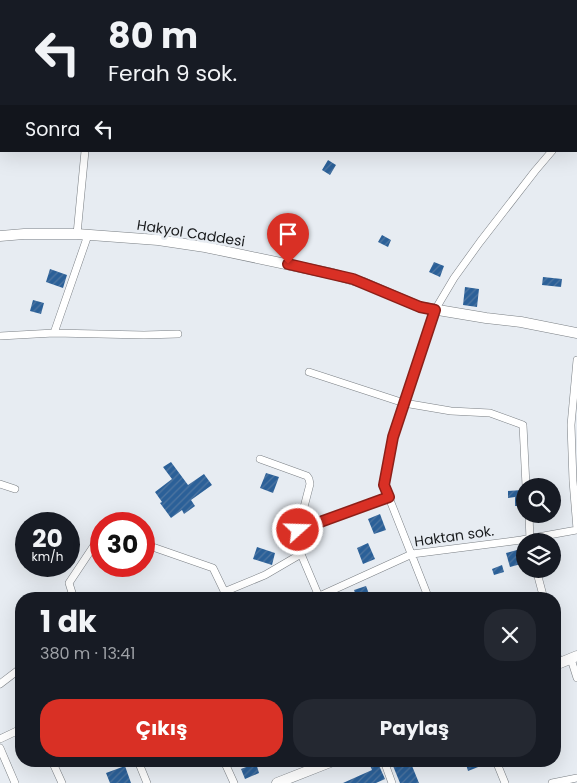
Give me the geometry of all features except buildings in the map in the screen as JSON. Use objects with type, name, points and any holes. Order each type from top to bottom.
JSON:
[{"type":"street","points":[[77,234],[85,152]]},
{"type":"street","points":[[426,592],[384,485],[393,437],[435,310],[454,278],[535,170],[551,152]]},
{"type":"street","points":[[54,333],[88,234]]},
{"type":"street","name":"Hakyol Caddesi","points":[[0,236],[88,234],[186,244],[333,274],[364,283],[420,307],[521,322],[577,333]]},
{"type":"street","points":[[0,336],[54,333],[178,334]]},
{"type":"street","points":[[577,360],[571,425],[577,530]]},
{"type":"street","points":[[309,372],[404,403],[452,412],[490,413],[523,424],[526,478]]},
{"type":"street","points":[[260,459],[307,476],[309,479],[310,484],[298,530],[301,554],[315,592]]},
{"type":"street","points":[[0,484],[15,489]]},
{"type":"street","points":[[298,530],[389,497]]},
{"type":"street","name":"Haktan sok.","points":[[561,533],[577,530]]},
{"type":"street","name":"Haktan sok.","points":[[330,592],[412,554],[516,542]]},
{"type":"street","points":[[155,548],[212,568],[224,592]]},
{"type":"street","points":[[72,592],[69,583],[90,552]]},
{"type":"street","points":[[232,592],[301,554]]},
{"type":"street","points":[[538,578],[542,592]]},
{"type":"street","points":[[561,663],[574,658],[577,678]]},
{"type":"street","points":[[0,684],[15,673]]},
{"type":"street","points":[[0,738],[15,732]]},
{"type":"street","points":[[0,748],[15,783]]},
{"type":"street","points":[[55,767],[62,783]]},
{"type":"street","points":[[140,767],[147,783]]},
{"type":"street","points":[[227,767],[234,783]]},
{"type":"street","points":[[277,783],[306,767]]},
{"type":"street","points":[[386,767],[392,783]]},
{"type":"street","points":[[498,767],[505,783]]},
{"type":"street","points":[[552,783],[577,778]]},
{"type":"route","points":[[288,264],[353,279],[420,307],[435,310],[393,437],[384,485],[389,497],[298,530]]}]
